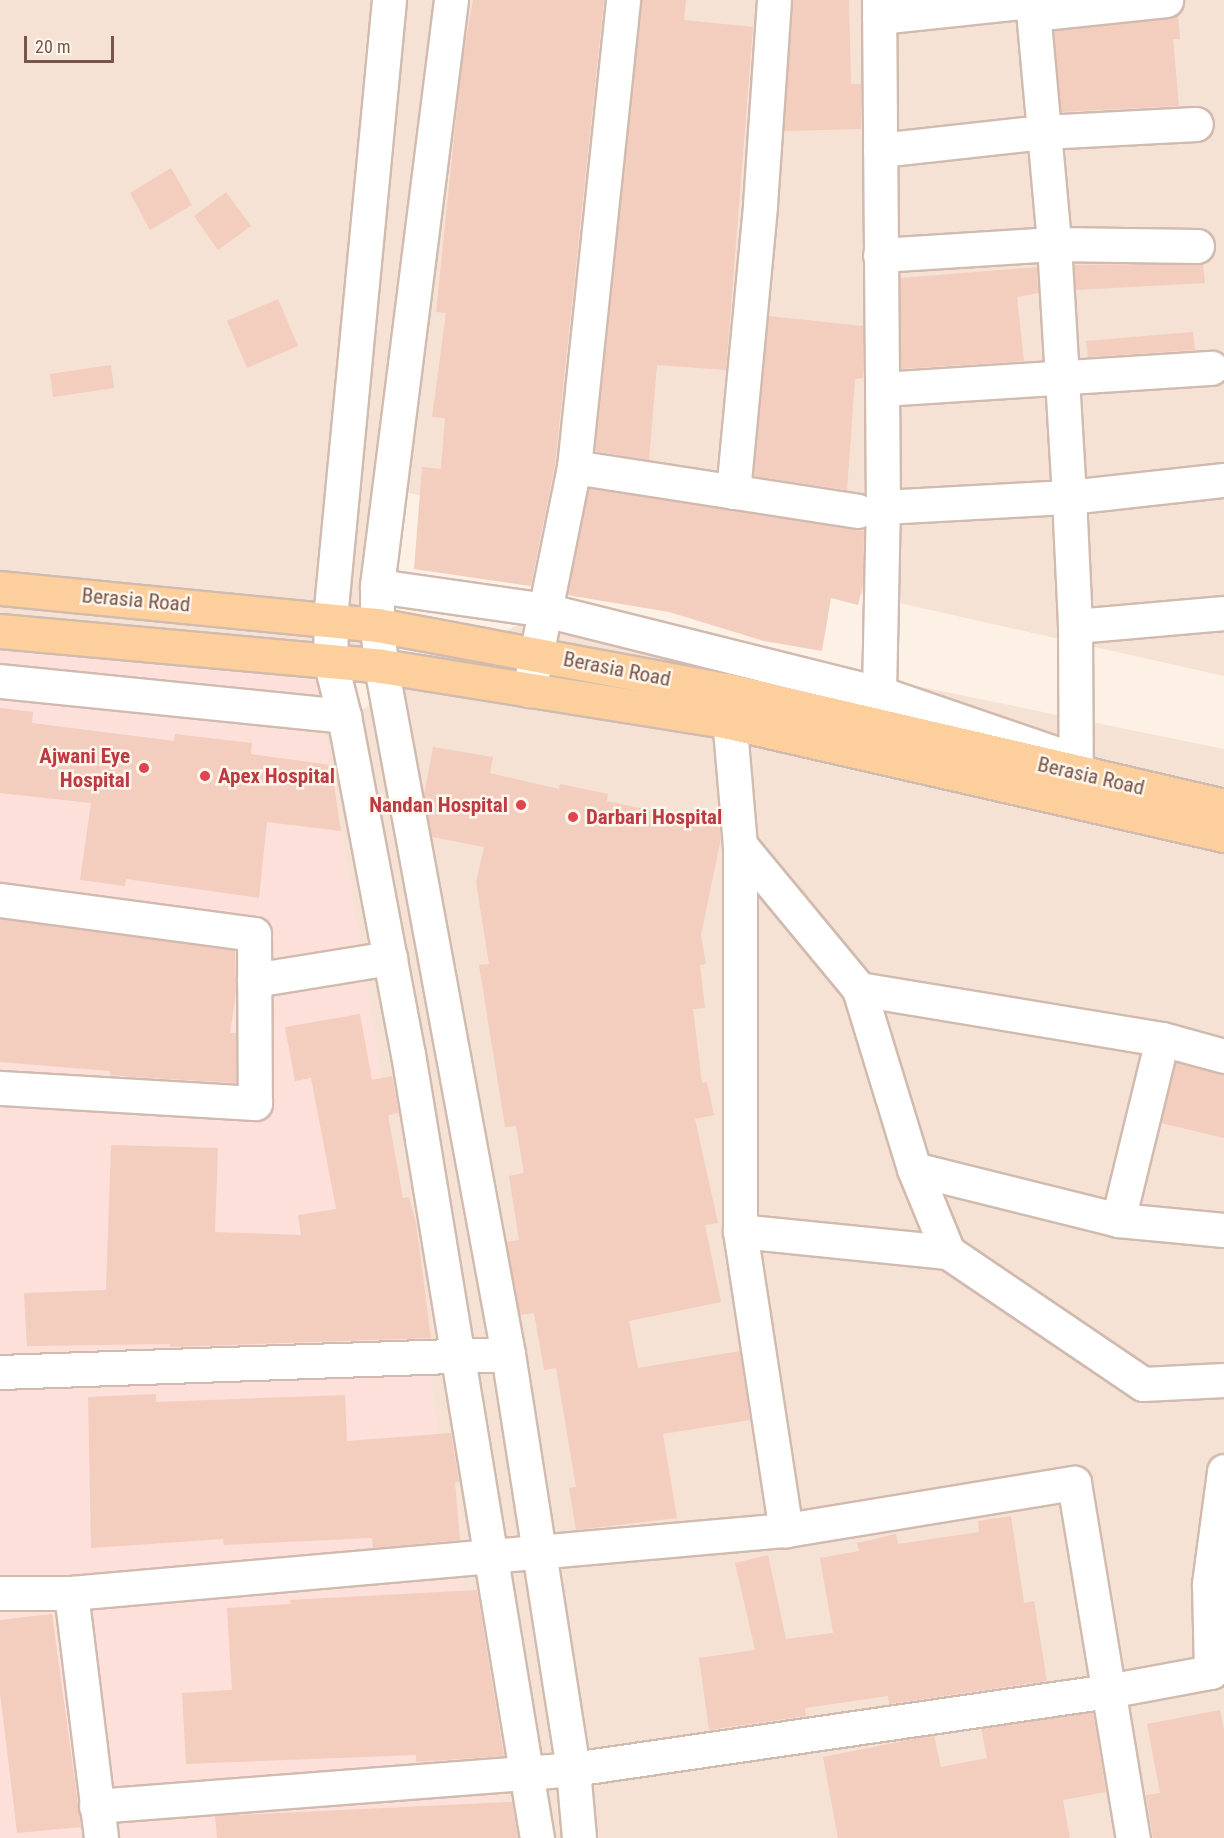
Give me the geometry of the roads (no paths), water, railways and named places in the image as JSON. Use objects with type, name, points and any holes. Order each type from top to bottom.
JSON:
[{"type":"main road","name":"Berasia Road","points":[[0,588],[330,618],[726,690],[1077,778],[1224,835]]},
{"type":"main road","name":"Berasia Road","points":[[0,631],[330,664],[381,666],[1077,778],[1224,806]]},
{"type":"street","points":[[389,0],[330,618],[330,664],[344,716],[390,958],[461,1356],[490,1557],[537,1838]]},
{"type":"street","points":[[451,0],[377,586],[377,625],[381,666],[460,1106],[508,1354],[573,1769],[579,1838]]},
{"type":"street","points":[[528,690],[574,467],[623,0]]},
{"type":"street","points":[[733,492],[760,205],[774,0]]},
{"type":"street","points":[[879,693],[871,509],[883,389],[879,8],[1166,0]]},
{"type":"street","points":[[377,586],[545,610],[879,693],[1077,778],[1075,626],[1069,497],[1054,244],[1032,5]]},
{"type":"street","points":[[880,150],[1043,132],[1196,124]]},
{"type":"street","points":[[880,255],[1054,244],[1197,246]]},
{"type":"street","points":[[883,389],[1062,380],[1211,368]]},
{"type":"street","points":[[574,467],[733,492],[871,509],[1069,497],[1224,480]]},
{"type":"street","points":[[1075,626],[1224,613]]},
{"type":"street","points":[[0,681],[344,716]]},
{"type":"street","points":[[726,690],[740,845],[740,1230],[786,1530]]},
{"type":"street","points":[[740,845],[859,989],[914,1169],[948,1252]]},
{"type":"street","points":[[0,900],[254,934],[255,1103],[0,1088]]},
{"type":"street","points":[[254,980],[390,958]]},
{"type":"street","points":[[859,989],[1162,1039],[1224,1056]]},
{"type":"street","points":[[1118,1220],[1162,1039]]},
{"type":"street","points":[[418,1113],[460,1106]]},
{"type":"street","points":[[914,1169],[1118,1220],[1224,1230]]},
{"type":"street","points":[[740,1230],[948,1252],[1143,1384],[1224,1380]]},
{"type":"street","points":[[0,1372],[508,1354]]},
{"type":"street","points":[[71,1593],[98,1822],[527,1772],[573,1769],[1108,1691],[1211,1672],[1209,1584],[1224,1471]]},
{"type":"street","points":[[0,1593],[71,1593],[786,1530],[1074,1482],[1133,1838]]},
{"type":"place","name":"Ajwani Eye Hospital","points":[[144,768]]},
{"type":"place","name":"Apex Hospital","points":[[205,776]]},
{"type":"place","name":"Nandan Hospital","points":[[521,805]]},
{"type":"place","name":"Darbari Hospital","points":[[573,817]]}]
